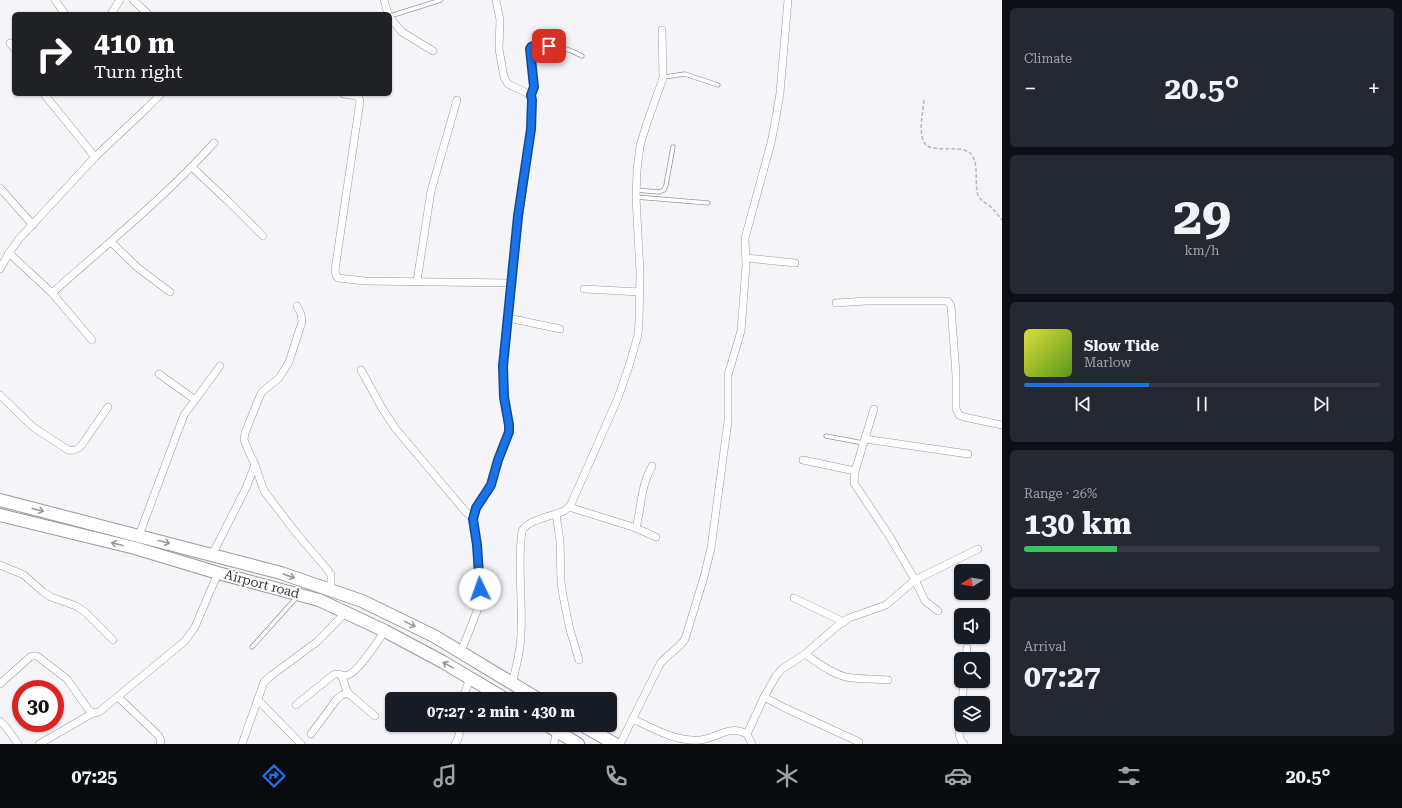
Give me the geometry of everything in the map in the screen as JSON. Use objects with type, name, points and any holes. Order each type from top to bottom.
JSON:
[{"type":"main road","points":[[0,500],[281,573],[362,601],[434,636],[526,692]]},
{"type":"main road","name":"Airport road","points":[[0,515],[135,548],[218,573],[319,600],[385,631],[495,692]]},
{"type":"main road","points":[[558,732],[578,744]]},
{"type":"main road","points":[[594,732],[615,744]]},
{"type":"street","points":[[55,0],[64,12]]},
{"type":"street","points":[[112,12],[120,0]]},
{"type":"street","points":[[133,0],[146,12]]},
{"type":"street","points":[[384,0],[388,12]]},
{"type":"street","points":[[461,652],[479,602],[477,545],[473,519],[476,508],[491,485],[498,460],[509,432],[502,381],[503,366],[518,216],[531,129],[531,95],[528,92],[508,84],[504,77],[499,49],[500,20],[496,0]]},
{"type":"street","points":[[620,744],[663,659],[679,647],[685,639],[704,577],[711,548],[728,421],[728,375],[741,331],[746,258],[745,238],[771,143],[776,117],[780,93],[788,0]]},
{"type":"street","points":[[392,20],[402,32],[416,42],[433,51]]},
{"type":"street","points":[[512,684],[520,649],[522,632],[520,578],[522,531],[524,526],[556,514],[569,507],[607,423],[629,366],[638,335],[640,322],[640,292],[636,193],[637,170],[640,146],[662,78],[662,30]]},
{"type":"street","points":[[46,96],[96,157]]},
{"type":"street","points":[[0,269],[9,253],[33,225],[96,157],[159,96]]},
{"type":"street","points":[[357,96],[360,101],[335,270],[338,278],[366,281],[511,283]]},
{"type":"street","points":[[418,281],[431,191],[457,100]]},
{"type":"street","points":[[52,293],[111,242],[192,167],[214,143]]},
{"type":"street","points":[[192,167],[263,236]]},
{"type":"street","points":[[0,188],[33,225]]},
{"type":"street","points":[[111,242],[138,268],[170,292]]},
{"type":"street","points":[[9,253],[52,293],[92,340]]},
{"type":"street","points":[[746,258],[794,264]]},
{"type":"street","points":[[584,289],[640,292]]},
{"type":"street","points":[[836,303],[866,300],[948,301],[951,306],[956,374],[956,410],[959,415],[964,417],[1002,425]]},
{"type":"street","points":[[297,306],[301,314],[302,322],[289,362],[279,378],[262,392],[258,398],[244,439],[264,492],[331,576],[331,590]]},
{"type":"street","points":[[508,318],[560,329]]},
{"type":"street","points":[[135,548],[138,536],[184,415],[194,399],[220,366]]},
{"type":"street","points":[[360,370],[395,428],[473,519]]},
{"type":"street","points":[[159,374],[194,399]]},
{"type":"street","points":[[0,395],[33,427],[68,450],[73,451],[78,450],[108,407]]},
{"type":"street","points":[[874,409],[855,471],[854,479],[856,487],[890,537],[915,580],[925,601],[938,611]]},
{"type":"street","points":[[865,441],[968,454]]},
{"type":"street","points":[[803,460],[855,471]]},
{"type":"street","points":[[212,555],[246,488],[255,465]]},
{"type":"street","points":[[636,528],[643,485],[652,466]]},
{"type":"street","points":[[569,507],[636,528],[656,537]]},
{"type":"street","points":[[556,514],[561,546],[562,592],[570,630],[579,660]]},
{"type":"street","points":[[747,734],[764,697],[776,676],[782,669],[804,654],[849,618],[890,603],[915,580],[978,549]]},
{"type":"street","points":[[0,565],[24,575],[51,597],[76,606],[85,612],[112,640]]},
{"type":"street","points":[[39,744],[93,713],[99,712],[174,650],[195,627],[218,573]]},
{"type":"street","points":[[794,598],[844,622]]},
{"type":"street","points":[[242,744],[262,686],[266,680],[318,640],[345,613]]},
{"type":"street","points":[[296,705],[333,675],[350,675],[385,631]]},
{"type":"street","points":[[967,648],[967,652]]},
{"type":"street","points":[[804,654],[844,677],[888,680]]},
{"type":"street","points":[[0,684],[30,657],[37,656],[67,679],[85,706],[93,713]]},
{"type":"street","points":[[342,675],[348,693],[375,716]]},
{"type":"street","points":[[465,692],[470,677]]},
{"type":"street","points":[[311,734],[337,699],[342,694],[348,693]]},
{"type":"street","points":[[118,697],[159,736],[161,741],[160,744]]},
{"type":"street","points":[[764,697],[860,742]]},
{"type":"street","points":[[258,700],[300,744]]},
{"type":"street","points":[[633,719],[664,734],[678,738],[700,740],[734,729],[747,734],[752,744]]},
{"type":"street","points":[[0,721],[18,744]]},
{"type":"street","points":[[455,744],[460,732]]},
{"type":"street","points":[[552,732],[554,744]]},
{"type":"street","points":[[959,732],[961,742],[964,744]]},
{"type":"lane","points":[[392,15],[441,0]]},
{"type":"lane","points":[[531,95],[534,87],[531,47],[549,46],[562,48],[582,56]]},
{"type":"lane","points":[[662,78],[686,74],[718,85]]},
{"type":"lane","points":[[636,193],[659,192],[664,190],[673,147]]},
{"type":"lane","points":[[636,193],[708,203]]},
{"type":"lane","points":[[826,436],[865,441]]},
{"type":"lane","points":[[252,646],[300,594]]},
{"type":"path","points":[[924,100],[922,127],[923,140],[925,144],[934,148],[963,149],[971,154],[974,159],[979,198],[991,207],[1002,220]]},
{"type":"route","points":[[480,589],[477,545],[473,519],[476,508],[491,485],[498,460],[509,432],[502,381],[518,216],[531,129],[531,95],[534,87],[530,49],[533,46],[549,46]]}]
